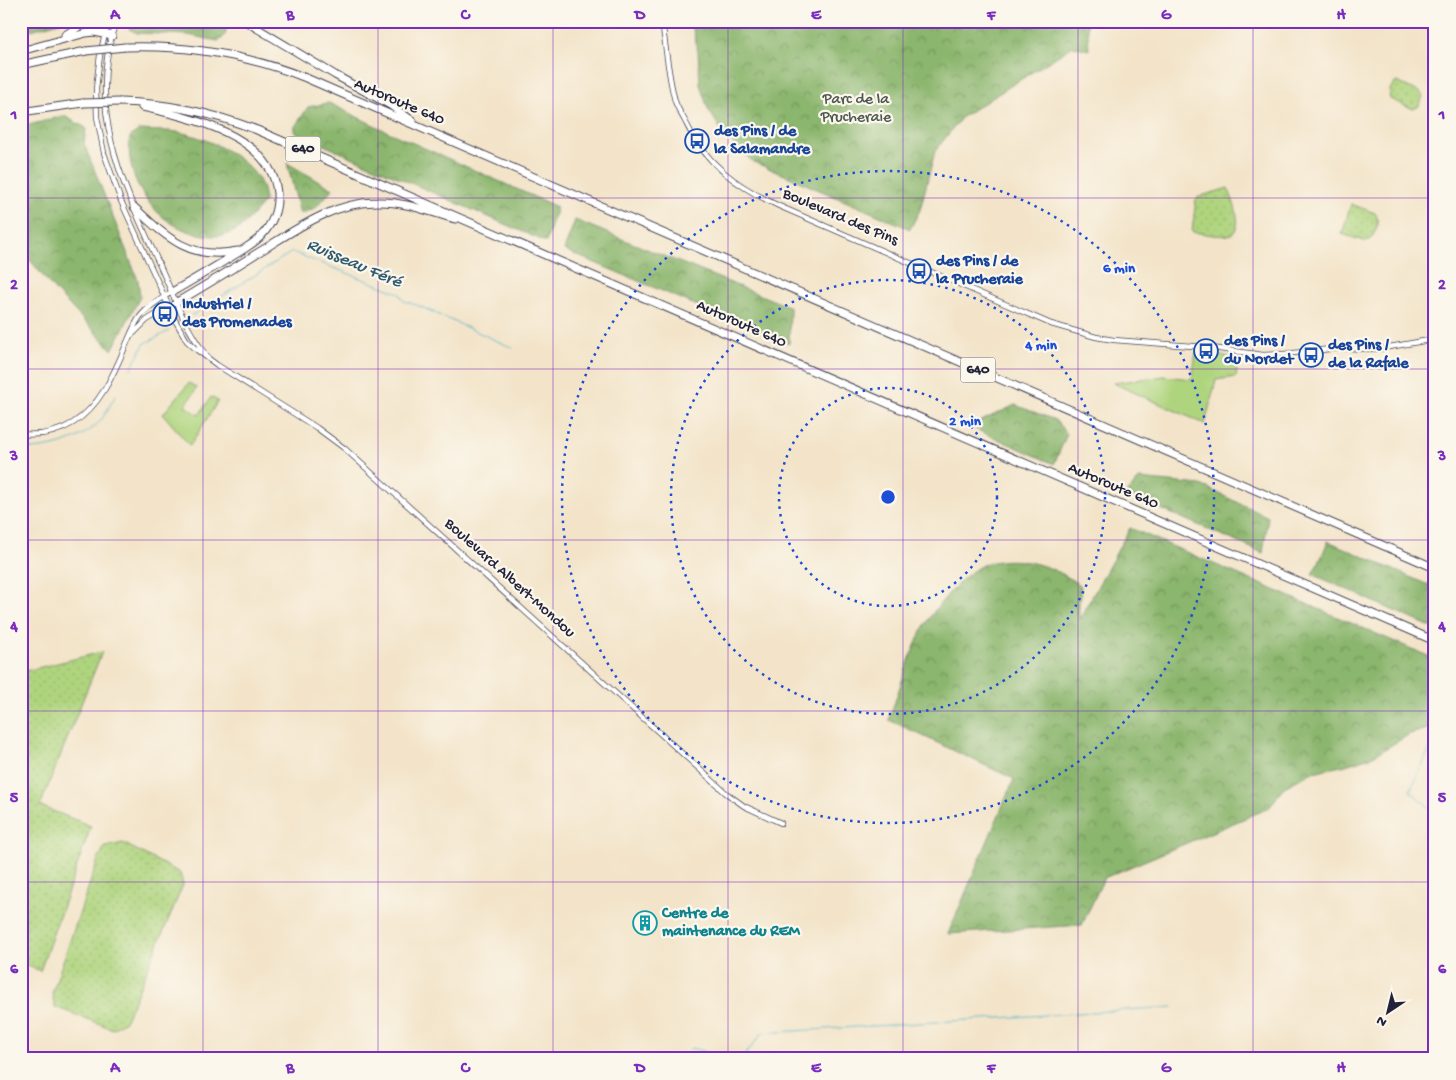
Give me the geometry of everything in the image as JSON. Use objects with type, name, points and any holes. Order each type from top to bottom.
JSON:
[{"type":"highway","points":[[46,43],[77,29],[88,21]]},
{"type":"highway","points":[[245,21],[324,69],[390,105],[428,131]]},
{"type":"highway","points":[[21,51],[86,33],[95,32],[108,35]]},
{"type":"highway","name":"Autoroute 640","points":[[21,65],[86,51],[125,47],[186,49],[224,54],[259,62],[310,80],[1435,568]]},
{"type":"highway","points":[[120,102],[178,115],[210,126],[242,142],[266,163],[276,187],[277,200],[274,215],[260,237],[172,292]]},
{"type":"highway","name":"Autoroute 640","points":[[21,112],[83,103],[120,102],[154,104],[186,109],[243,124],[1435,641]]},
{"type":"highway","points":[[177,302],[317,218],[348,205],[375,202],[394,203],[479,226]]},
{"type":"highway","points":[[134,207],[161,233],[186,248],[216,254],[240,251]]},
{"type":"street","points":[[108,21],[108,35]]},
{"type":"street","points":[[108,35],[116,21]]},
{"type":"street","name":"Boulevard des Pins","points":[[662,21],[676,103],[695,142],[727,176],[745,189],[772,203],[1051,324],[1096,337],[1114,340],[1263,355],[1340,348],[1378,349],[1435,339]]},
{"type":"street","name":"Boulevard Albert-Mondou","points":[[108,35],[105,115],[115,161],[172,292],[197,342],[213,361]]},
{"type":"street","name":"Boulevard Albert-Mondou","points":[[108,35],[98,69],[96,95],[97,117],[102,145],[112,179],[164,297],[179,329],[187,341],[213,361],[336,442],[726,793],[749,809],[781,823]]},
{"type":"street","points":[[21,434],[50,433],[70,425],[86,414],[98,401],[105,389],[140,316],[172,292]]},
{"type":"street","points":[[129,338],[144,322],[177,302]]},
{"type":"green space","points":[[21,21],[63,21],[21,33]]},
{"type":"green space","points":[[131,21],[214,21],[226,29],[226,31],[222,39],[218,41],[188,35],[137,33],[129,29]]},
{"type":"green space","name":"Parc de la Prucheraie","points":[[691,21],[1087,21],[1089,50],[1073,46],[962,117],[935,151],[920,210],[910,229],[752,161],[723,133],[708,109],[700,84],[698,51]]},
{"type":"green space","points":[[1397,82],[1421,93],[1423,97],[1418,107],[1412,109],[1390,99],[1390,89]]},
{"type":"green space","points":[[329,103],[386,131],[557,207],[546,242],[294,132],[294,128],[308,107]]},
{"type":"green space","points":[[64,116],[86,128],[84,144],[138,280],[140,297],[112,350],[52,287],[21,249],[21,127]]},
{"type":"green space","points":[[139,130],[172,131],[188,134],[226,150],[248,166],[256,176],[263,188],[265,201],[239,229],[230,233],[212,236],[182,229],[156,211],[138,184],[132,169],[129,153],[130,137]]},
{"type":"green space","points":[[287,163],[333,189],[315,208],[300,214]]},
{"type":"green space","points":[[1228,188],[1237,214],[1237,227],[1234,232],[1220,236],[1192,232],[1196,199]]},
{"type":"green space","points":[[1351,204],[1375,213],[1377,216],[1376,228],[1367,242],[1342,234]]},
{"type":"green space","points":[[575,220],[790,307],[789,344],[564,250]]},
{"type":"green space","points":[[1196,352],[1235,358],[1238,362],[1236,377],[1216,380],[1205,424],[1113,383],[1164,376],[1192,379]]},
{"type":"green space","points":[[189,383],[197,388],[185,406],[199,415],[211,397],[218,401],[190,446],[163,414]]},
{"type":"green space","points":[[1015,405],[1055,420],[1067,434],[1054,464],[973,428],[979,422]]},
{"type":"green space","points":[[1139,479],[1201,485],[1268,517],[1263,553],[1126,494]]},
{"type":"green space","points":[[1130,528],[1435,659],[1435,724],[1427,729],[1410,734],[1373,756],[1346,765],[1313,772],[1284,787],[1269,808],[1104,878],[1082,925],[948,934],[1014,779],[889,720],[917,641],[934,612],[961,581],[970,573],[988,563],[1001,561],[1025,561],[1037,564],[1060,573],[1081,586],[1079,620]]},
{"type":"green space","points":[[1328,541],[1435,588],[1435,629],[1312,574]]},
{"type":"green space","points":[[102,652],[40,806],[91,826],[40,971],[21,963],[21,672]]},
{"type":"green space","points":[[123,843],[180,873],[183,885],[126,1020],[113,1029],[55,1007],[52,993],[99,857],[105,847]]},
{"type":"waterway","name":"Ruisseau Féré","points":[[192,315],[292,252],[399,293],[404,301],[513,348]]},
{"type":"waterway","name":"Ruisseau Féré","points":[[131,369],[144,344],[169,331]]},
{"type":"waterway","name":"Ruisseau Féré","points":[[21,449],[61,444],[81,436],[100,421],[116,395]]},
{"type":"waterway","points":[[1435,738],[1410,791],[1435,812]]},
{"type":"waterway","points":[[742,1059],[762,1033],[1173,1007]]},
{"type":"waterway","points":[[690,1050],[691,1048],[733,1059]]},
{"type":"place","name":"des Pins / de la Salamandre","points":[[697,141]]},
{"type":"place","name":"des Pins / de la Prucheraie","points":[[919,271]]},
{"type":"place","name":"Industriel / des Promenades","points":[[165,314]]},
{"type":"place","name":"des Pins / du Nordet","points":[[1206,351]]},
{"type":"place","name":"des Pins / de la Rafale","points":[[1311,355]]},
{"type":"place","name":"Centre de maintenance du REM","points":[[645,923]]}]
